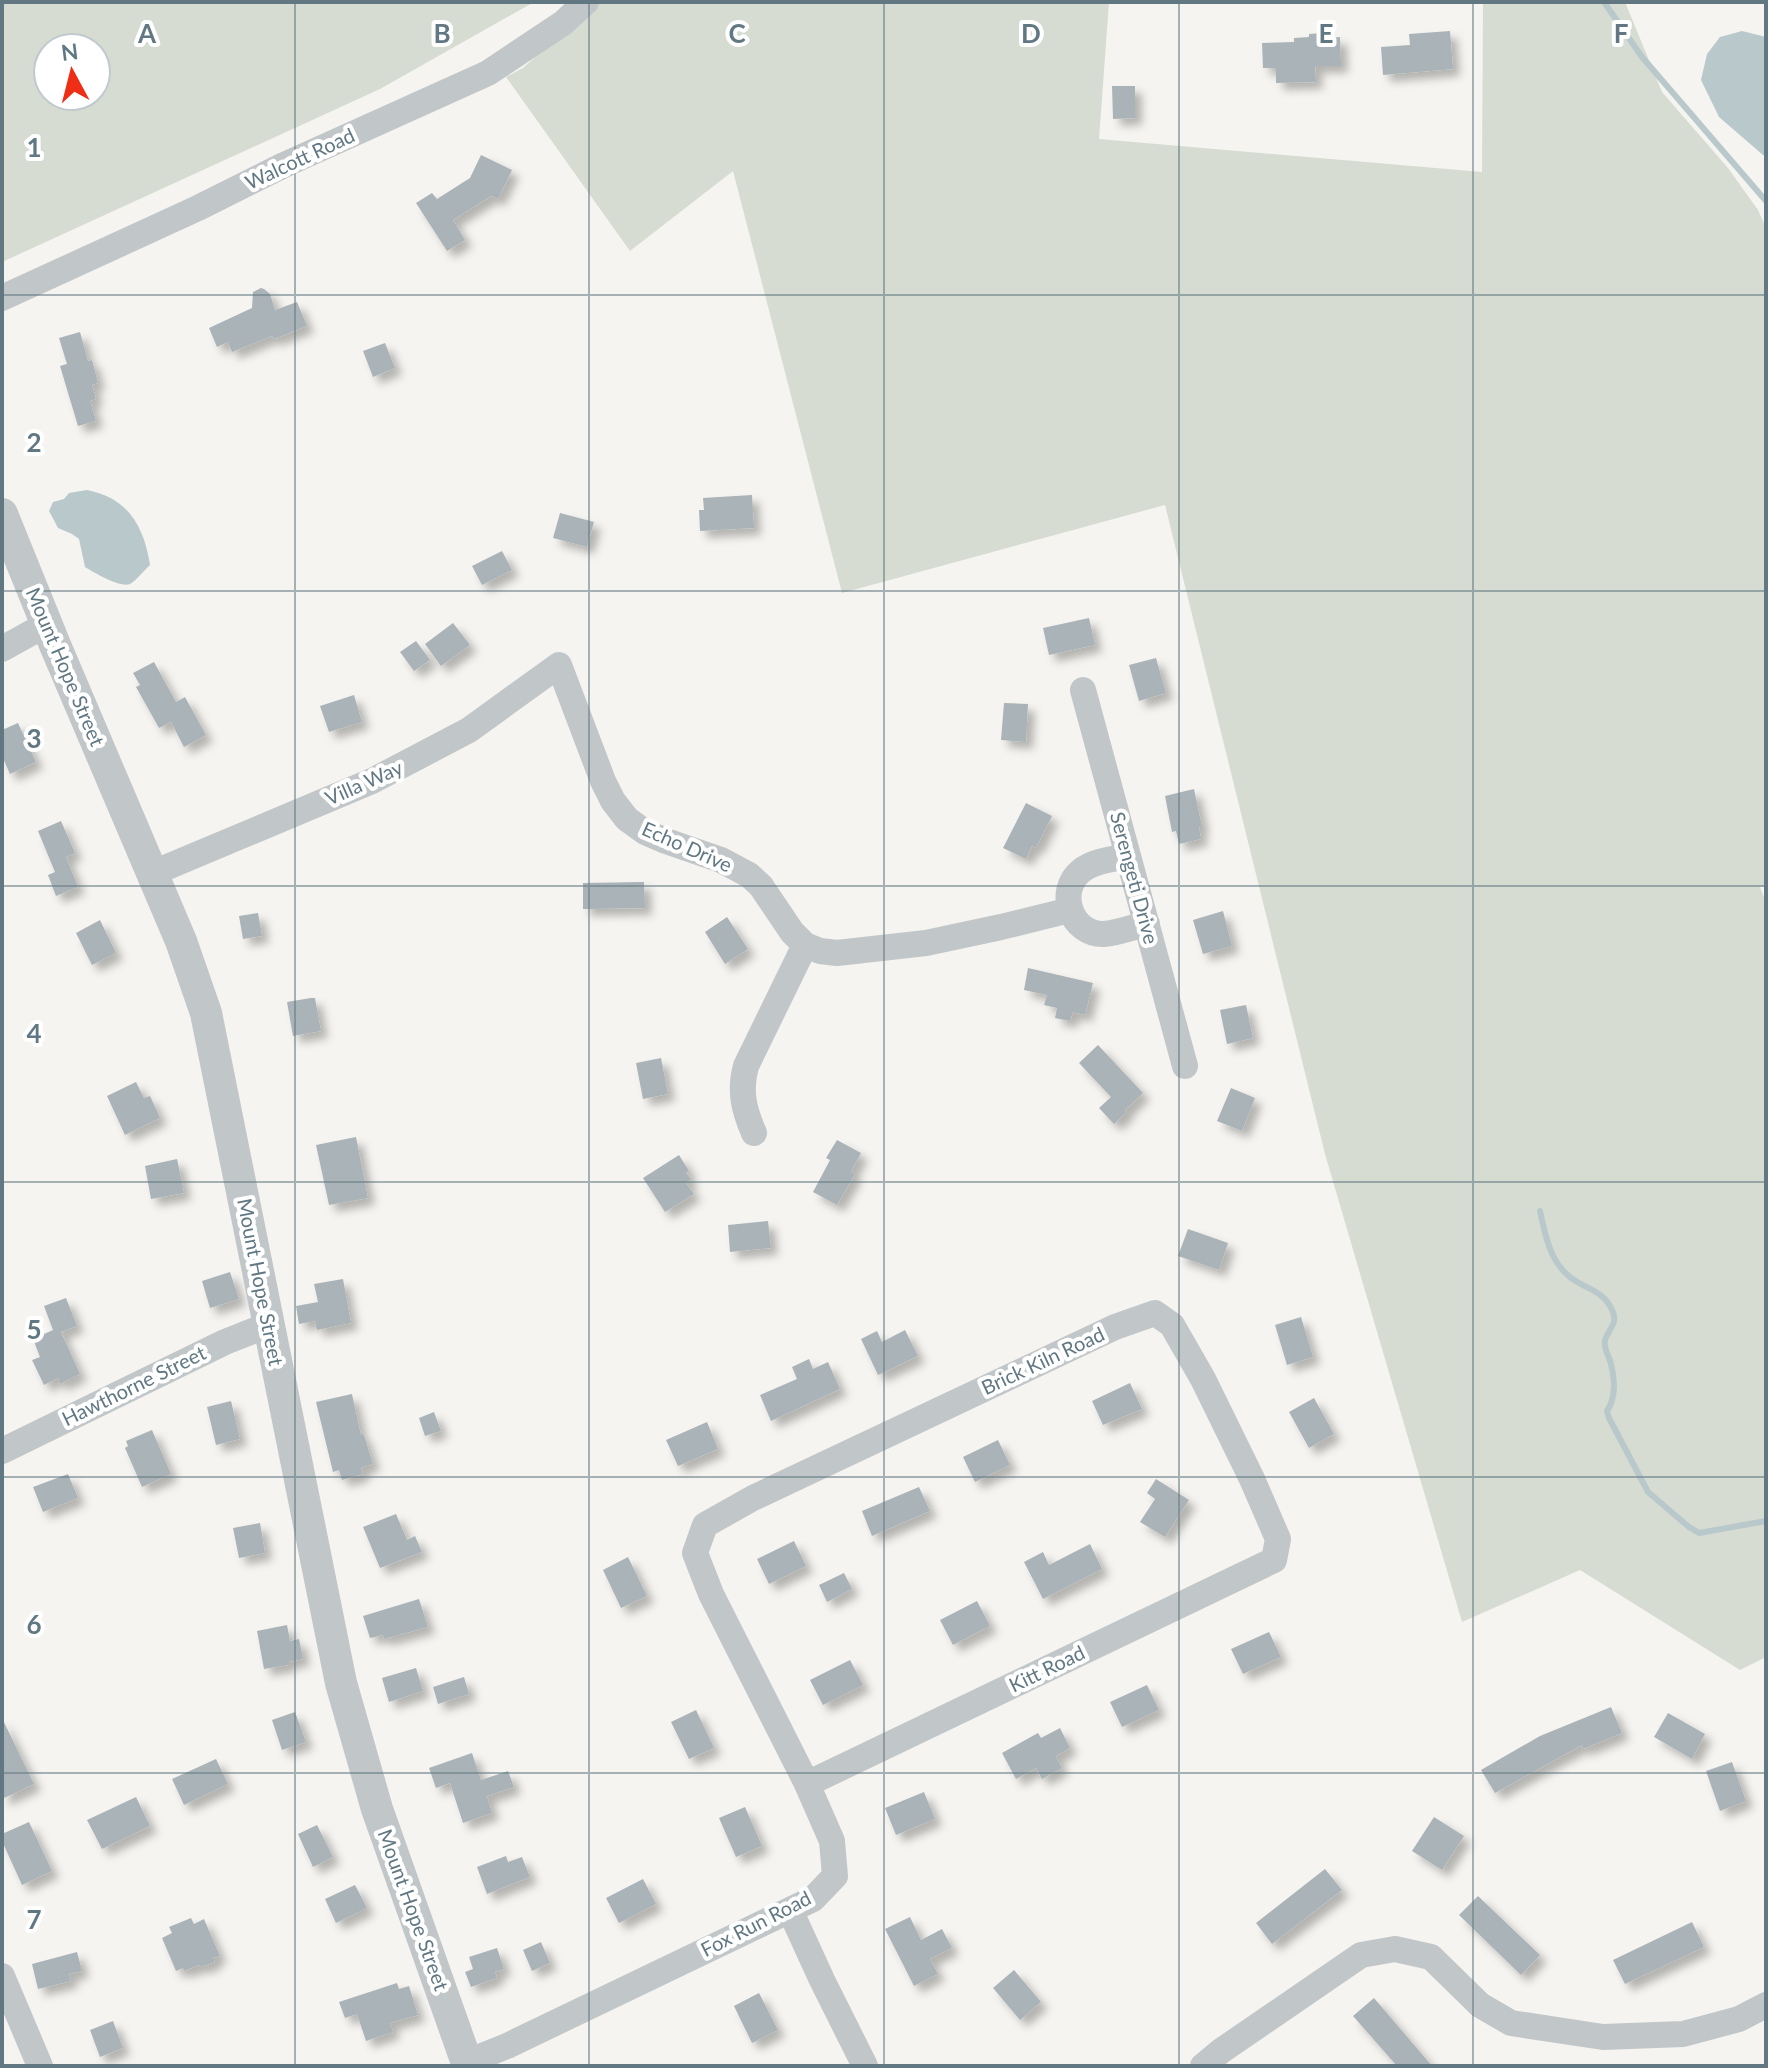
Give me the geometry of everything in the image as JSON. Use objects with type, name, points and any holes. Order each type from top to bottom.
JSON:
[{"type":"street","name":"Walcott Road","points":[[2,298],[488,73],[563,23],[586,2]]},
{"type":"street","name":"Mount Hope Street","points":[[2,514],[181,941],[206,1013],[341,1683],[377,1809],[468,2064]]},
{"type":"street","points":[[2,649],[47,624]]},
{"type":"street","name":"Villa Way","points":[[153,873],[404,765],[469,730],[559,665]]},
{"type":"street","name":"Echo Drive","points":[[559,665],[603,781],[627,819],[645,832],[721,860],[749,875],[761,886],[792,932],[805,945]]},
{"type":"street","name":"Serengeti Drive","points":[[1083,690],[1185,1066]]},
{"type":"street","points":[[1128,856],[1083,869],[1068,891],[1070,910],[1081,926],[1093,932],[1104,934],[1147,924]]},
{"type":"street","points":[[754,1133],[742,1097],[746,1066],[805,945],[837,953],[926,943],[1070,910]]},
{"type":"street","name":"Brick Kiln Road","points":[[700,1537],[705,1525],[753,1498],[1115,1327],[1155,1313],[1172,1325],[1203,1379],[1252,1479],[1278,1539],[1276,1546]]},
{"type":"street","name":"Hawthorne Street","points":[[2,1451],[225,1342],[268,1325]]},
{"type":"street","name":"Fox Run Road","points":[[468,2064],[813,1899],[835,1876],[832,1841],[807,1784],[711,1594],[695,1553],[700,1537]]},
{"type":"street","name":"Kitt Road","points":[[807,1784],[1274,1560],[1276,1546]]},
{"type":"street","points":[[790,1910],[865,2066]]},
{"type":"street","points":[[1203,2066],[1361,1955],[1395,1949],[1431,1957],[1480,2005],[1511,2023],[1555,2030],[1603,2037],[1683,2034],[1739,2019],[1766,2005]]},
{"type":"street","points":[[2,1976],[40,2066]]},
{"type":"shaded area","points":[[2,2],[534,2],[380,89],[2,262]]},
{"type":"shaded area","points":[[597,2],[1109,2],[1099,139],[1482,172],[1483,2],[1625,2],[1662,92],[1728,168],[1758,210],[1766,228],[1766,886],[1760,887],[1766,903],[1766,1657],[1740,1670],[1580,1570],[1462,1622],[1325,1154],[1165,505],[842,593],[733,171],[630,251],[506,77],[523,68]]},
{"type":"shaded area","points":[[1742,31],[1766,37],[1766,156],[1719,117],[1701,80],[1707,54],[1720,37]]},
{"type":"shaded area","points":[[87,490],[123,507],[138,526],[150,565],[130,584],[113,582],[85,567],[79,539],[58,528],[49,511],[53,502],[64,499],[69,493]]},
{"type":"building","points":[[1450,31],[1453,69],[1383,75],[1381,47],[1410,45],[1409,34]]},
{"type":"building","points":[[1325,33],[1325,38],[1340,37],[1341,66],[1315,66],[1316,82],[1276,83],[1276,68],[1263,68],[1262,43],[1294,42],[1294,38]]},
{"type":"building","points":[[1112,86],[1135,86],[1135,118],[1113,119]]},
{"type":"building","points":[[481,155],[512,170],[498,199],[491,196],[453,220],[465,240],[447,251],[416,203],[432,193],[437,199],[470,178]]},
{"type":"building","points":[[261,288],[270,294],[275,310],[297,302],[307,326],[232,352],[228,342],[217,347],[209,328],[252,308],[253,292]]},
{"type":"building","points":[[80,332],[98,383],[92,385],[96,399],[90,401],[96,421],[78,426],[60,366],[67,364],[59,338]]},
{"type":"building","points":[[385,343],[395,368],[373,377],[363,351]]},
{"type":"building","points":[[752,495],[754,528],[700,531],[699,510],[704,510],[703,498]]},
{"type":"building","points":[[560,513],[594,522],[587,547],[553,538]]},
{"type":"building","points":[[502,551],[512,570],[482,585],[472,566]]},
{"type":"building","points":[[1089,618],[1095,645],[1049,655],[1043,628]]},
{"type":"building","points":[[453,623],[470,645],[441,666],[425,644]]},
{"type":"building","points":[[416,641],[430,660],[414,671],[400,652]]},
{"type":"building","points":[[1156,658],[1166,693],[1139,701],[1129,665]]},
{"type":"building","points":[[154,662],[176,702],[185,697],[206,735],[184,747],[171,722],[159,728],[136,687],[140,685],[133,673]]},
{"type":"building","points":[[354,695],[362,722],[329,732],[320,706]]},
{"type":"building","points":[[1004,703],[1028,704],[1026,742],[1001,740]]},
{"type":"building","points":[[18,723],[36,762],[10,774],[2,756],[2,730]]},
{"type":"building","points":[[1194,789],[1202,827],[1199,827],[1201,839],[1179,844],[1176,831],[1172,832],[1165,796]]},
{"type":"building","points":[[1026,803],[1052,816],[1036,848],[1032,846],[1026,859],[1003,848]]},
{"type":"building","points":[[61,821],[75,853],[66,857],[78,887],[56,896],[48,875],[55,872],[38,831]]},
{"type":"building","points":[[644,882],[645,908],[583,909],[583,883]]},
{"type":"building","points":[[1223,911],[1232,946],[1203,954],[1193,920]]},
{"type":"building","points":[[258,913],[262,936],[243,939],[239,916]]},
{"type":"building","points":[[727,917],[748,949],[725,964],[705,932]]},
{"type":"building","points":[[100,920],[116,953],[92,965],[76,933]]},
{"type":"building","points":[[1028,968],[1093,983],[1085,1015],[1073,1012],[1070,1021],[1055,1018],[1057,1008],[1044,1005],[1047,995],[1024,990]]},
{"type":"building","points":[[315,998],[321,1031],[293,1036],[287,1002]]},
{"type":"building","points":[[1246,1005],[1253,1038],[1227,1044],[1220,1010]]},
{"type":"building","points":[[1098,1045],[1143,1093],[1114,1124],[1099,1108],[1111,1097],[1079,1063]]},
{"type":"building","points":[[661,1058],[668,1094],[643,1099],[636,1063]]},
{"type":"building","points":[[136,1082],[144,1098],[150,1096],[160,1118],[125,1135],[107,1096]]},
{"type":"building","points":[[1231,1088],[1255,1098],[1242,1131],[1217,1121]]},
{"type":"building","points":[[356,1137],[368,1198],[329,1205],[316,1145]]},
{"type":"building","points":[[837,1140],[861,1153],[851,1172],[855,1174],[837,1205],[813,1192],[830,1160],[826,1158]]},
{"type":"building","points":[[679,1155],[689,1171],[686,1173],[691,1179],[686,1183],[694,1194],[665,1212],[643,1178]]},
{"type":"building","points":[[177,1159],[184,1193],[151,1199],[145,1166]]},
{"type":"building","points":[[768,1221],[771,1248],[730,1252],[728,1225]]},
{"type":"building","points":[[1188,1229],[1228,1243],[1219,1270],[1178,1256]]},
{"type":"building","points":[[230,1272],[239,1299],[210,1308],[202,1281]]},
{"type":"building","points":[[343,1279],[351,1323],[317,1330],[315,1321],[299,1324],[296,1306],[318,1302],[314,1284]]},
{"type":"building","points":[[66,1298],[77,1326],[61,1332],[80,1374],[60,1384],[58,1378],[44,1385],[32,1360],[40,1357],[33,1339],[53,1330],[44,1306]]},
{"type":"building","points":[[1301,1317],[1313,1357],[1287,1365],[1275,1325]]},
{"type":"building","points":[[905,1330],[918,1356],[878,1375],[861,1339],[877,1331],[882,1342]]},
{"type":"building","points":[[809,1359],[813,1369],[828,1362],[840,1389],[771,1421],[760,1395],[797,1379],[792,1367]]},
{"type":"building","points":[[1130,1383],[1142,1409],[1103,1425],[1092,1401]]},
{"type":"building","points":[[352,1394],[361,1435],[364,1435],[373,1464],[361,1468],[363,1474],[342,1480],[339,1470],[333,1472],[316,1402]]},
{"type":"building","points":[[1314,1398],[1334,1434],[1309,1448],[1289,1412]]},
{"type":"building","points":[[231,1401],[240,1439],[216,1445],[207,1407]]},
{"type":"building","points":[[434,1412],[441,1431],[425,1436],[419,1418]]},
{"type":"building","points":[[707,1422],[718,1449],[678,1466],[666,1440]]},
{"type":"building","points":[[152,1430],[171,1474],[142,1487],[125,1448],[128,1446],[126,1441]]},
{"type":"building","points":[[998,1440],[1010,1465],[975,1482],[963,1457]]},
{"type":"building","points":[[68,1474],[78,1498],[43,1512],[33,1487]]},
{"type":"building","points":[[1156,1479],[1189,1500],[1165,1537],[1140,1522],[1155,1499],[1147,1493]]},
{"type":"building","points":[[919,1487],[930,1511],[872,1536],[862,1511]]},
{"type":"building","points":[[396,1514],[407,1540],[415,1536],[422,1552],[380,1568],[363,1527]]},
{"type":"building","points":[[260,1523],[265,1553],[239,1558],[233,1528]]},
{"type":"building","points":[[794,1541],[806,1566],[769,1584],[757,1559]]},
{"type":"building","points":[[1090,1544],[1102,1569],[1043,1599],[1024,1562],[1043,1552],[1049,1565]]},
{"type":"building","points":[[628,1557],[647,1596],[621,1608],[603,1570]]},
{"type":"building","points":[[844,1573],[852,1589],[827,1602],[819,1585]]},
{"type":"building","points":[[419,1599],[428,1627],[384,1639],[383,1635],[370,1638],[363,1616]]},
{"type":"building","points":[[977,1601],[990,1626],[953,1645],[940,1620]]},
{"type":"building","points":[[287,1625],[290,1641],[299,1639],[303,1659],[264,1669],[257,1631]]},
{"type":"building","points":[[1269,1632],[1281,1657],[1243,1674],[1231,1649]]},
{"type":"building","points":[[850,1660],[863,1685],[823,1705],[810,1680]]},
{"type":"building","points":[[416,1668],[423,1691],[389,1702],[382,1678]]},
{"type":"building","points":[[464,1677],[469,1694],[438,1704],[433,1687]]},
{"type":"building","points":[[1147,1685],[1159,1710],[1122,1727],[1110,1702]]},
{"type":"building","points":[[1611,1707],[1622,1733],[1583,1749],[1582,1745],[1495,1793],[1481,1770],[1540,1736]]},
{"type":"building","points":[[696,1710],[714,1748],[689,1759],[671,1722]]},
{"type":"building","points":[[295,1712],[306,1742],[282,1750],[272,1720]]},
{"type":"building","points":[[1668,1713],[1705,1734],[1692,1759],[1654,1737]]},
{"type":"building","points":[[2,1718],[34,1784],[2,1799]]},
{"type":"building","points":[[1060,1728],[1070,1748],[1056,1756],[1062,1768],[1042,1779],[1036,1768],[1016,1779],[1002,1753],[1038,1733],[1041,1738]]},
{"type":"building","points":[[472,1753],[481,1780],[508,1771],[514,1787],[487,1796],[492,1813],[463,1823],[450,1783],[436,1788],[429,1768]]},
{"type":"building","points":[[216,1759],[228,1784],[184,1805],[172,1779]]},
{"type":"building","points":[[1732,1762],[1746,1801],[1720,1811],[1706,1771]]},
{"type":"building","points":[[924,1792],[935,1819],[896,1835],[885,1808]]},
{"type":"building","points":[[136,1797],[150,1826],[102,1849],[87,1820]]},
{"type":"building","points":[[745,1807],[762,1846],[736,1857],[719,1818]]},
{"type":"building","points":[[1434,1817],[1464,1836],[1442,1870],[1412,1851]]},
{"type":"building","points":[[29,1822],[52,1871],[22,1885],[2,1841],[2,1834]]},
{"type":"building","points":[[317,1825],[333,1857],[313,1867],[298,1834]]},
{"type":"building","points":[[506,1856],[508,1862],[522,1857],[530,1877],[487,1894],[477,1867]]},
{"type":"building","points":[[1325,1869],[1342,1890],[1272,1944],[1256,1923]]},
{"type":"building","points":[[643,1879],[656,1904],[619,1923],[606,1898]]},
{"type":"building","points":[[355,1885],[367,1908],[336,1923],[325,1899]]},
{"type":"building","points":[[1478,1896],[1540,1955],[1521,1975],[1459,1915]]},
{"type":"building","points":[[910,1917],[921,1940],[942,1929],[952,1948],[930,1959],[938,1974],[914,1986],[885,1929]]},
{"type":"building","points":[[191,1918],[194,1924],[204,1919],[220,1956],[213,1958],[215,1962],[176,1971],[162,1938],[172,1933],[169,1927]]},
{"type":"building","points":[[1692,1922],[1704,1947],[1625,1984],[1613,1960]]},
{"type":"building","points":[[541,1942],[550,1963],[532,1971],[523,1950]]},
{"type":"building","points":[[497,1948],[504,1969],[495,1972],[497,1978],[471,1987],[465,1972],[473,1969],[469,1957]]},
{"type":"building","points":[[77,1952],[82,1971],[69,1974],[71,1981],[38,1989],[32,1964]]},
{"type":"building","points":[[1014,1970],[1041,2002],[1020,2020],[993,1988]]},
{"type":"building","points":[[397,1983],[399,1989],[409,1986],[418,2015],[390,2023],[393,2032],[366,2041],[357,2014],[345,2018],[339,2002]]},
{"type":"building","points":[[759,1993],[778,2030],[752,2043],[734,2006]]},
{"type":"building","points":[[1374,1998],[1432,2066],[1397,2066],[1353,2016]]},
{"type":"building","points":[[113,2021],[123,2048],[100,2057],[90,2030]]},
{"type":"waterway","points":[[1604,2],[1642,57],[1766,201]]},
{"type":"waterway","points":[[1540,1211],[1548,1243],[1563,1271],[1604,1298],[1613,1312],[1614,1321],[1605,1340],[1614,1382],[1607,1411],[1648,1492],[1699,1533],[1766,1521]]}]
